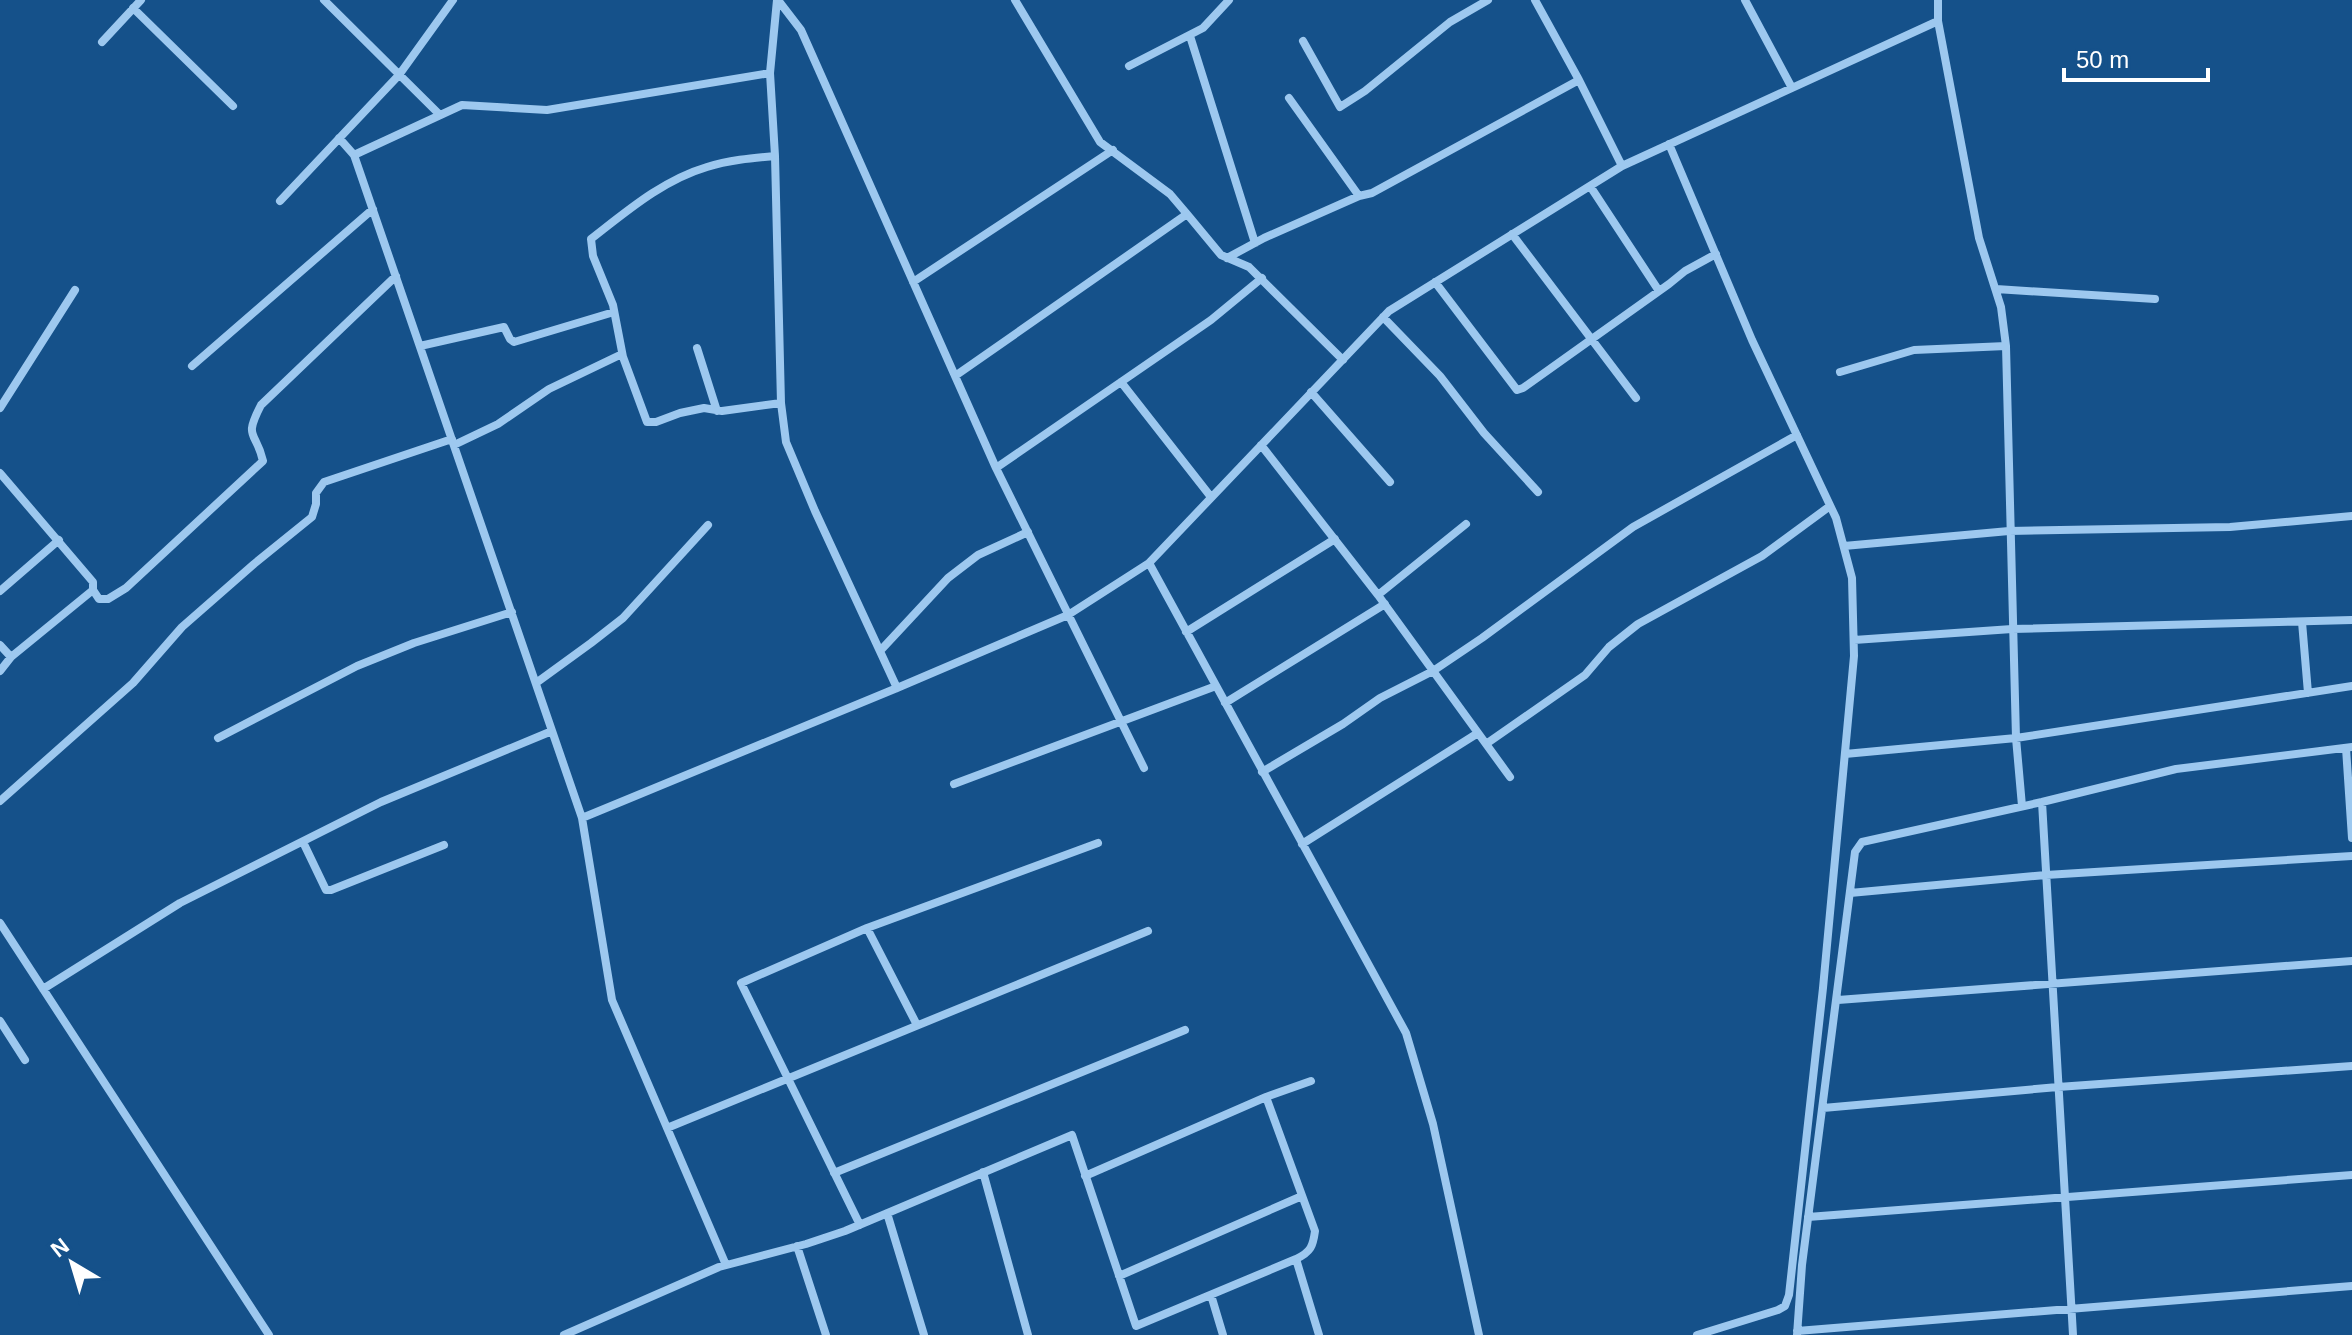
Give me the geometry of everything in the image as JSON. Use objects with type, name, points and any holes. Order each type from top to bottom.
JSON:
[{"type":"street","points":[[102,42],[141,0]]},
{"type":"street","points":[[324,0],[440,115]]},
{"type":"street","points":[[280,201],[399,75],[453,0]]},
{"type":"street","points":[[777,0],[770,73],[781,403],[786,442],[897,688]]},
{"type":"street","points":[[777,0],[801,30],[996,468],[1144,768]]},
{"type":"street","points":[[1015,0],[1100,142],[1170,194],[1221,255],[1249,267],[1262,278],[1343,360]]},
{"type":"street","points":[[1129,66],[1190,36],[1211,20],[1229,0]]},
{"type":"street","points":[[1303,41],[1340,107],[1365,91],[1450,22],[1488,0]]},
{"type":"street","points":[[1745,0],[1792,88]]},
{"type":"street","points":[[1938,0],[1938,21],[1979,238],[2001,307],[2006,346],[2012,629],[2022,806]]},
{"type":"street","points":[[1539,1],[1622,166]]},
{"type":"street","points":[[133,8],[233,106]]},
{"type":"street","points":[[582,818],[1068,615],[1149,563],[1389,311],[1622,166],[1938,21]]},
{"type":"street","points":[[1190,36],[1255,243]]},
{"type":"street","points":[[354,155],[462,105],[547,110],[770,73]]},
{"type":"street","points":[[1227,258],[1359,196],[1372,193],[1579,80]]},
{"type":"street","points":[[1289,98],[1359,196]]},
{"type":"street","points":[[339,138],[354,155],[582,818],[612,1000],[726,1265]]},
{"type":"street","points":[[1669,144],[1752,340],[1830,506],[1852,578],[1854,640],[1823,988],[1789,1295],[1785,1306],[1778,1310],[1697,1335]]},
{"type":"street","points":[[913,282],[1113,150]]},
{"type":"street","points":[[775,156],[718,164],[685,176],[635,204],[591,239],[593,256],[614,312],[622,354],[647,422],[704,408],[717,411],[781,403]]},
{"type":"street","points":[[1590,186],[1659,291]]},
{"type":"street","points":[[192,366],[373,209]]},
{"type":"street","points":[[955,376],[1187,214]]},
{"type":"street","points":[[1512,234],[1636,398]]},
{"type":"street","points":[[1435,282],[1517,390],[1685,271],[1716,254]]},
{"type":"street","points":[[0,473],[89,574],[99,599],[108,599],[126,588],[263,461],[250,425],[261,405],[396,276]]},
{"type":"street","points":[[996,468],[1211,320],[1262,278]]},
{"type":"street","points":[[1996,289],[2155,299]]},
{"type":"street","points":[[0,408],[75,290]]},
{"type":"street","points":[[420,346],[504,327],[514,342],[614,312]]},
{"type":"street","points":[[1383,317],[1440,376],[1484,433],[1538,492]]},
{"type":"street","points":[[1840,372],[1914,350],[2006,346]]},
{"type":"street","points":[[697,348],[717,411]]},
{"type":"street","points":[[0,801],[133,683],[182,627],[312,517],[316,493],[324,482],[453,442],[498,424],[549,389],[622,354]]},
{"type":"street","points":[[1121,382],[1211,497]]},
{"type":"street","points":[[1311,392],[1390,482]]},
{"type":"street","points":[[1262,772],[1380,698],[1433,671],[1633,527],[1797,435]]},
{"type":"street","points":[[1261,445],[1385,604],[1510,777]]},
{"type":"street","points":[[1486,744],[1585,675],[1609,647],[1638,624],[1762,556],[1830,506]]},
{"type":"street","points":[[1844,546],[2009,531],[2230,527],[2352,516]]},
{"type":"street","points":[[1378,595],[1466,524]]},
{"type":"street","points":[[536,683],[623,618],[708,525]]},
{"type":"street","points":[[880,651],[955,572],[978,555],[1028,532]]},
{"type":"street","points":[[1186,632],[1335,539]]},
{"type":"street","points":[[0,591],[59,540]]},
{"type":"street","points":[[1149,563],[1406,1033],[1433,1124],[1479,1335]]},
{"type":"street","points":[[0,671],[11,657],[93,590]]},
{"type":"street","points":[[1225,703],[1385,604]]},
{"type":"street","points":[[218,738],[357,666],[414,643],[512,612]]},
{"type":"street","points":[[1854,640],[2012,629],[2352,620]]},
{"type":"street","points":[[2302,622],[2308,693]]},
{"type":"street","points":[[0,645],[11,657]]},
{"type":"street","points":[[954,784],[1216,686]]},
{"type":"street","points":[[1845,754],[2016,738],[2352,686]]},
{"type":"street","points":[[43,989],[180,903],[381,802],[552,731]]},
{"type":"street","points":[[1302,844],[1478,733]]},
{"type":"street","points":[[2352,838],[2349,748],[2176,769],[1862,842],[1855,852],[1802,1265],[1797,1333],[2352,1286]]},
{"type":"street","points":[[2042,802],[2073,1335]]},
{"type":"street","points":[[303,842],[326,890],[444,845]]},
{"type":"street","points":[[860,1225],[741,983],[867,928],[1098,843]]},
{"type":"street","points":[[1850,893],[2046,875],[2352,856]]},
{"type":"street","points":[[0,923],[269,1335]]},
{"type":"street","points":[[867,928],[917,1025]]},
{"type":"street","points":[[667,1128],[1148,931]]},
{"type":"street","points":[[1838,1000],[2352,961]]},
{"type":"street","points":[[0,1021],[25,1060]]},
{"type":"street","points":[[834,1173],[1185,1030]]},
{"type":"street","points":[[1823,1108],[2352,1066]]},
{"type":"street","points":[[1085,1176],[1266,1097],[1311,1081]]},
{"type":"street","points":[[564,1335],[726,1265],[860,1225],[1072,1135],[1136,1326],[1308,1254],[1312,1249],[1315,1231],[1266,1097]]},
{"type":"street","points":[[983,1172],[1028,1335]]},
{"type":"street","points":[[1808,1217],[2352,1175]]},
{"type":"street","points":[[1119,1276],[1302,1196]]},
{"type":"street","points":[[887,1213],[924,1335]]},
{"type":"street","points":[[797,1246],[826,1335]]},
{"type":"street","points":[[1296,1259],[1319,1335]]},
{"type":"street","points":[[1211,1295],[1223,1335]]}]
